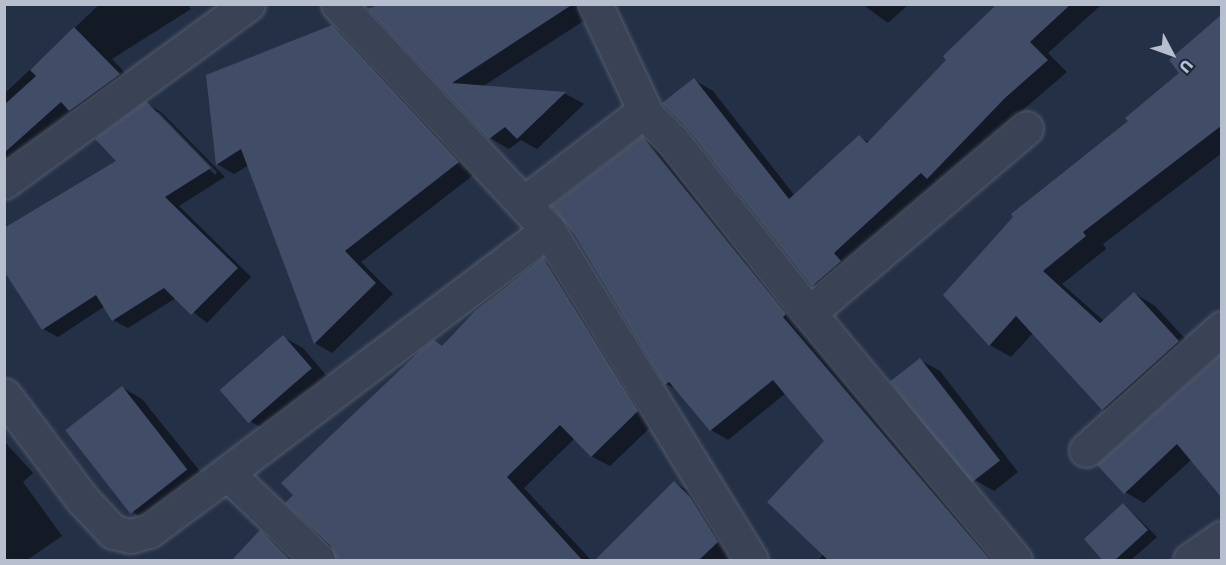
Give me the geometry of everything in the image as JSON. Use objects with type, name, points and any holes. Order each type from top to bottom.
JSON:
[{"type":"street","points":[[4,182],[248,4]]},
{"type":"street","points":[[338,4],[525,202],[548,230],[737,555]]},
{"type":"street","points":[[595,4],[647,115],[673,141],[808,313],[1015,561]]},
{"type":"street","points":[[525,202],[640,114],[647,115]]},
{"type":"street","points":[[808,313],[1026,128]]},
{"type":"street","points":[[4,395],[103,524],[119,534],[139,536],[227,473],[548,230]]},
{"type":"street","points":[[1086,450],[1221,328]]},
{"type":"street","points":[[227,473],[318,561]]},
{"type":"street","points":[[1190,561],[1221,538]]},
{"type":"building","points":[[380,4],[573,4],[452,83],[566,92],[517,139],[505,127],[489,139],[368,9]]},
{"type":"building","points":[[997,4],[1071,4],[1030,42],[1048,60],[1005,98],[927,179],[921,173],[834,253],[841,261],[812,286],[688,129],[662,103],[694,78],[789,199],[859,135],[867,143],[946,60],[943,56]]},
{"type":"building","points":[[1221,15],[1221,126],[1083,232],[1086,236],[1043,271],[1100,323],[1134,292],[1179,341],[1102,410],[1016,316],[989,346],[943,295],[1013,217],[1011,214],[1128,121],[1125,118],[1179,73],[1169,60]]},
{"type":"building","points":[[332,25],[459,162],[345,251],[376,283],[314,344],[241,149],[216,165],[206,75]]},
{"type":"building","points":[[74,27],[120,74],[69,111],[61,102],[4,153],[4,105],[36,76],[30,70]]},
{"type":"building","points":[[146,101],[211,168],[165,197],[238,268],[191,315],[164,288],[112,321],[96,295],[42,330],[4,271],[4,228],[116,161],[95,139]]},
{"type":"building","points":[[642,136],[786,314],[783,317],[991,561],[829,561],[767,502],[824,441],[773,380],[710,431],[669,382],[665,385],[574,234],[551,206]]},
{"type":"building","points":[[543,258],[638,411],[591,457],[560,425],[507,477],[583,561],[336,561],[331,546],[285,503],[293,495],[281,483],[423,348],[434,340],[442,346],[475,311]]},
{"type":"building","points":[[283,335],[312,368],[248,423],[220,390]]},
{"type":"building","points":[[1221,354],[1221,497],[1177,444],[1124,494],[1097,465]]},
{"type":"building","points":[[920,358],[1000,460],[970,484],[890,381]]},
{"type":"building","points":[[122,386],[187,470],[131,514],[65,430]]},
{"type":"building","points":[[674,481],[690,497],[718,542],[698,561],[594,561]]},
{"type":"building","points":[[1123,503],[1148,530],[1114,561],[1103,561],[1084,539]]},
{"type":"building","points":[[260,530],[291,561],[231,561]]}]
